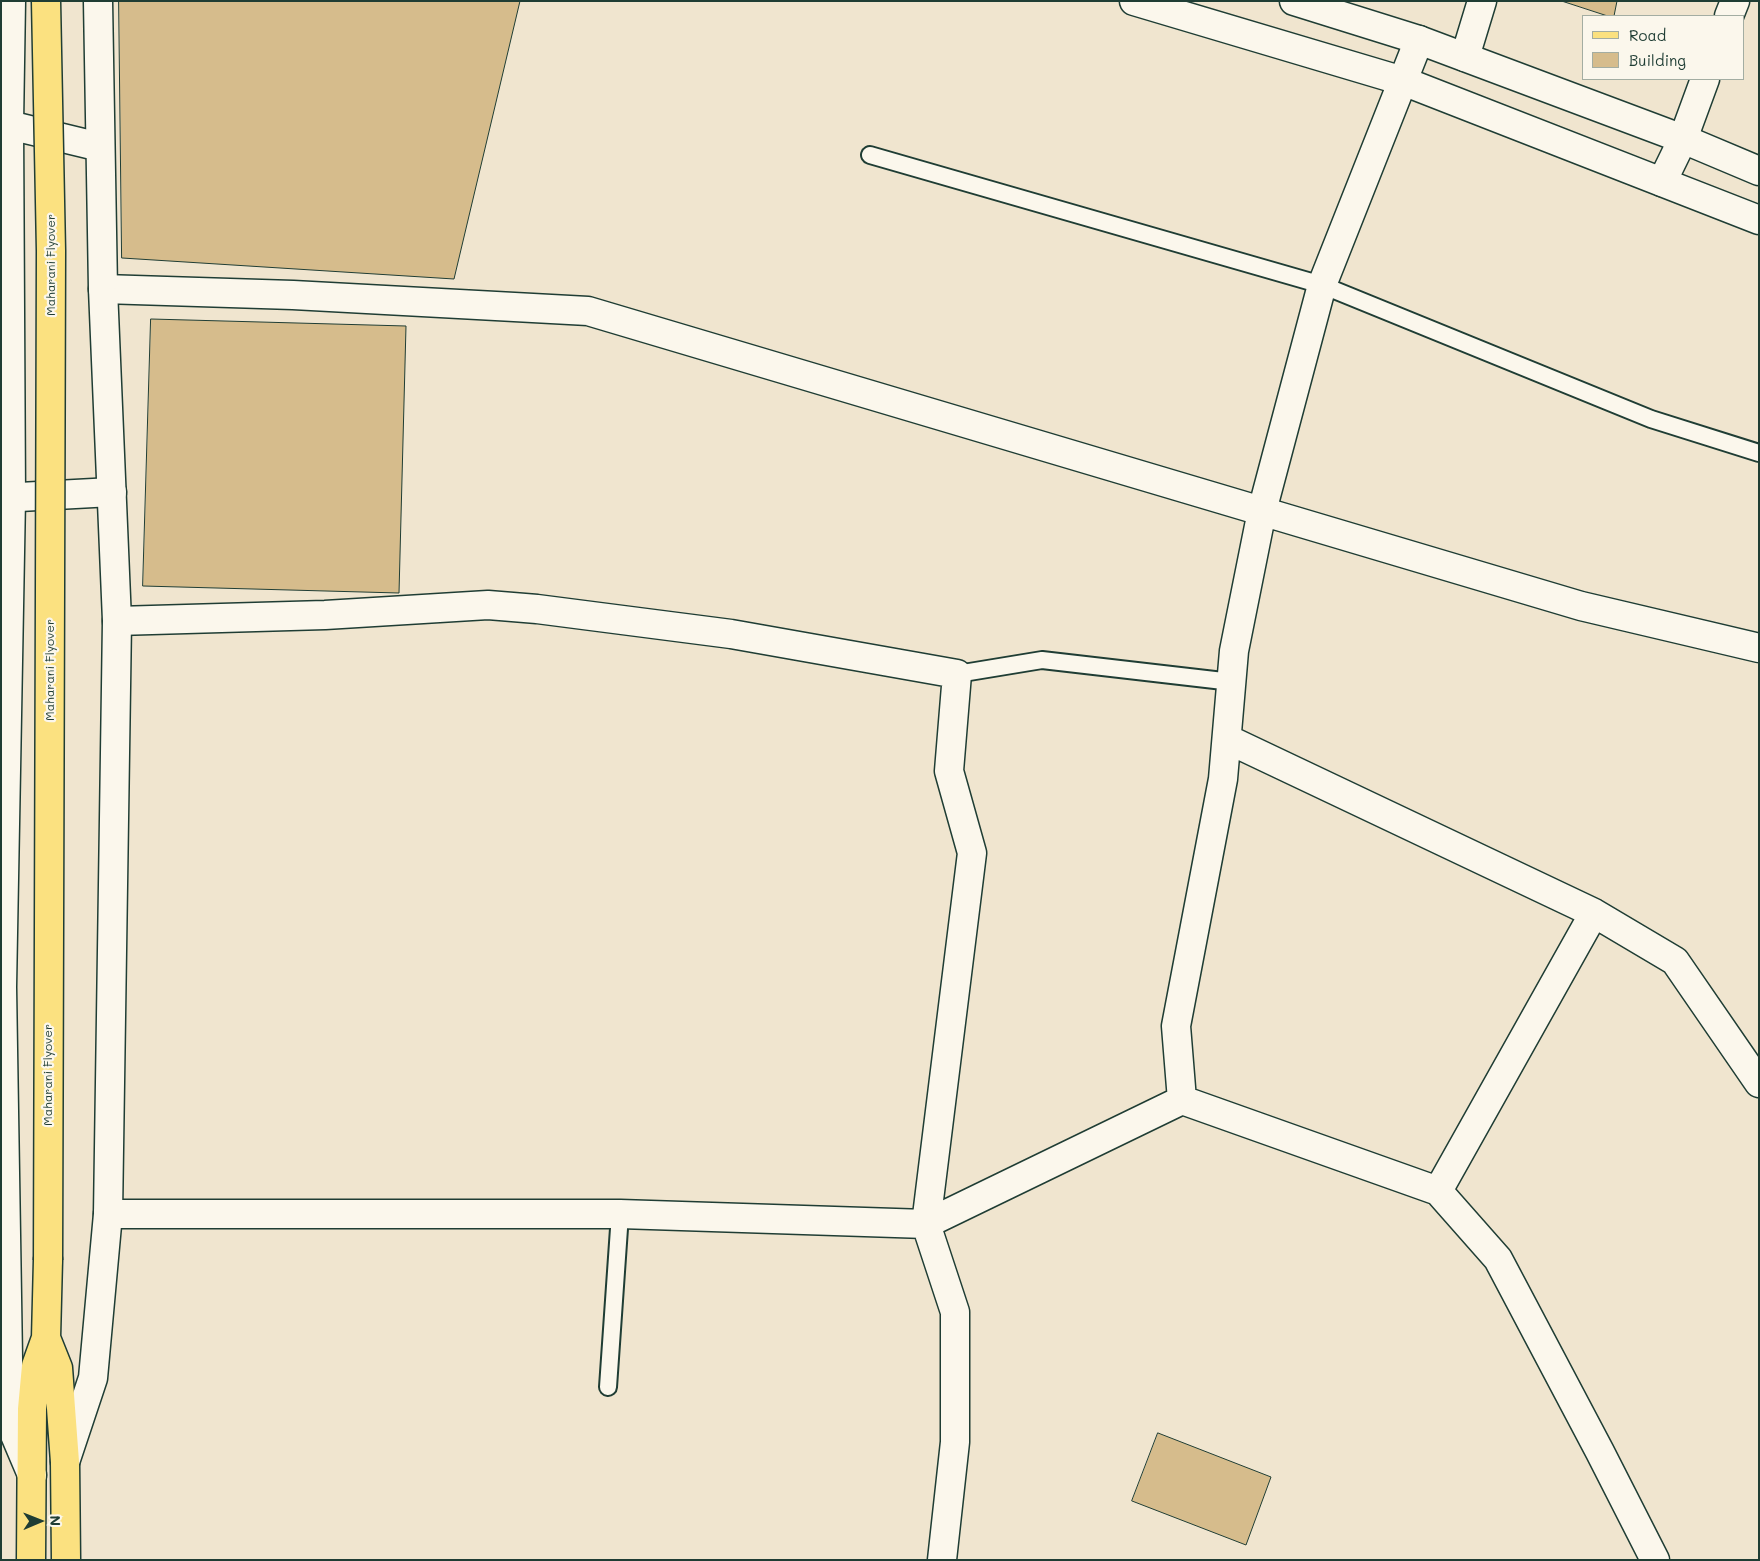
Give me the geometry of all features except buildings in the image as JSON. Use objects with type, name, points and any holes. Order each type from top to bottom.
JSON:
[{"type":"main road","name":"Maharani Flyover","points":[[46,1],[51,251],[46,1338],[47,1367],[65,1462],[66,1560]]},
{"type":"main road","name":"Maharani Flyover","points":[[32,1560],[32,1410],[47,1367]]},
{"type":"street","points":[[11,1],[5,124],[6,498],[2,987],[9,1421],[32,1475]]},
{"type":"street","points":[[65,1462],[93,1378],[108,1214],[117,620],[103,289],[98,1]]},
{"type":"street","points":[[1134,1],[1404,81],[1759,220]]},
{"type":"street","points":[[1294,1],[1419,40],[1683,139],[1759,171]]},
{"type":"street","points":[[1465,57],[1482,1]]},
{"type":"street","points":[[1729,15],[1734,1]]},
{"type":"street","points":[[1182,1100],[1176,1026],[1223,779],[1234,651],[1262,511],[1322,285],[1419,40]]},
{"type":"street","points":[[1662,182],[1683,139],[1705,80]]},
{"type":"street","points":[[5,124],[100,147]]},
{"type":"street","points":[[103,289],[293,295],[588,311],[1581,606],[1759,648]]},
{"type":"street","points":[[6,498],[112,492]]},
{"type":"street","points":[[117,620],[324,615],[488,605],[537,609],[731,634],[958,674],[948,771],[972,853],[926,1224],[955,1312],[955,1442],[942,1560]]},
{"type":"street","points":[[1227,739],[1594,913],[1675,961],[1759,1083]]},
{"type":"street","points":[[1438,1191],[1594,913]]},
{"type":"street","points":[[108,1214],[620,1214],[926,1224],[1182,1100],[1438,1191],[1498,1259],[1655,1560]]},
{"type":"lane","points":[[870,155],[1322,285],[1651,418],[1759,453]]},
{"type":"lane","points":[[958,674],[1042,660],[1232,682]]},
{"type":"lane","points":[[608,1387],[620,1214]]}]
